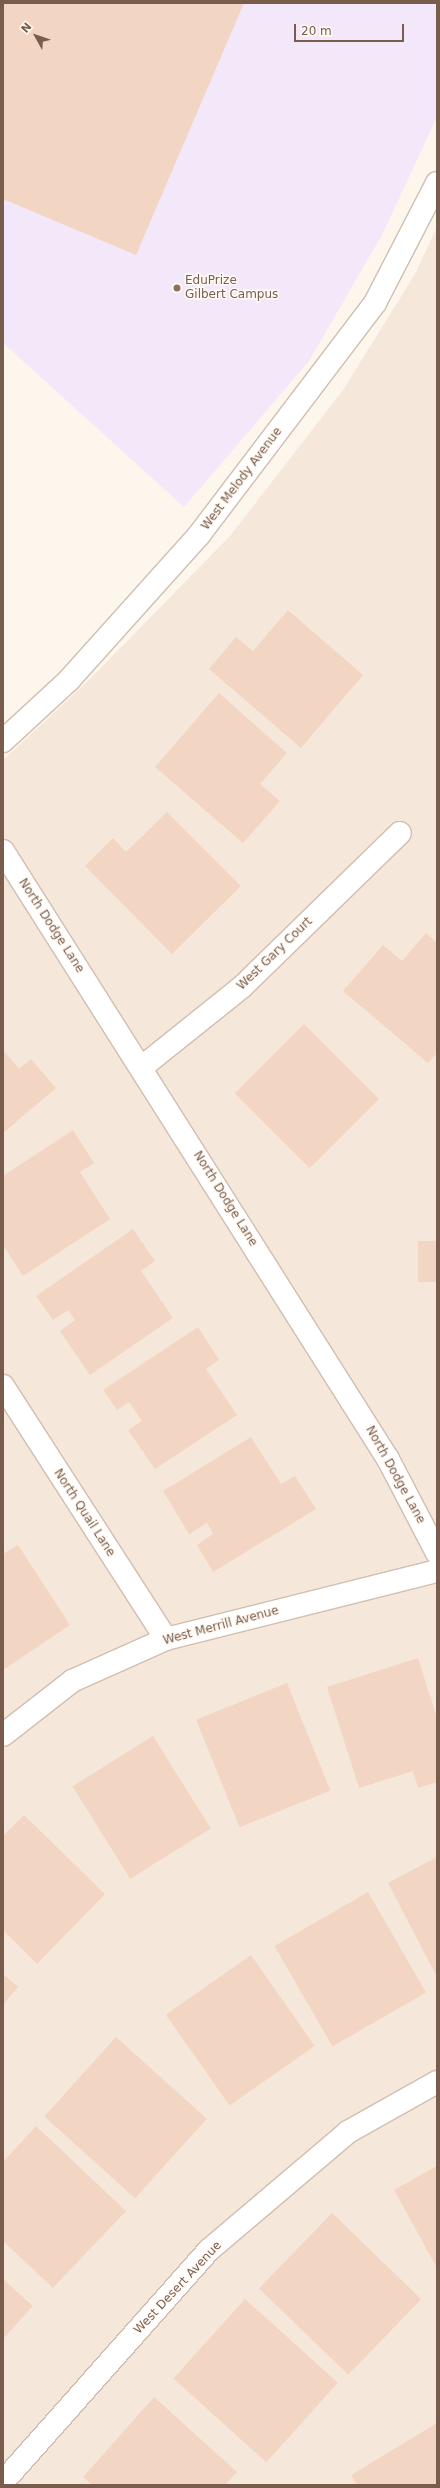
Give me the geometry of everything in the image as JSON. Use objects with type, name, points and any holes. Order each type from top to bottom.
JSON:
[{"type":"street","name":"West Melody Avenue","points":[[3,741],[70,680],[199,535],[375,303],[437,183]]},
{"type":"street","name":"West Gary Court","points":[[142,1067],[243,986],[400,833]]},
{"type":"street","name":"North Dodge Lane","points":[[3,851],[142,1067],[388,1458],[437,1553]]},
{"type":"street","name":"North Quail Lane","points":[[3,1386],[166,1640]]},
{"type":"street","name":"West Merrill Avenue","points":[[3,1735],[72,1680],[166,1640],[437,1571]]},
{"type":"street","name":"West Desert Avenue","points":[[3,2482],[210,2250],[348,2132],[437,2082]]},
{"type":"shaded area","name":"EduPrize Gilbert Campus","points":[[3,3],[437,3],[437,117],[383,233],[309,361],[184,507],[3,343]]},
{"type":"shaded area","points":[[437,227],[437,2485],[3,2485],[3,760],[89,680],[230,536],[343,390],[415,274]]},
{"type":"building","points":[[3,3],[244,3],[136,255],[3,199]]},
{"type":"building","points":[[288,610],[363,675],[301,748],[209,669],[236,637],[253,651]]},
{"type":"building","points":[[219,693],[287,753],[260,784],[280,801],[243,843],[155,767]]},
{"type":"building","points":[[167,812],[241,886],[172,954],[85,866],[113,838],[126,852]]},
{"type":"building","points":[[426,933],[437,943],[437,1053],[428,1063],[343,991],[383,945],[402,961]]},
{"type":"building","points":[[304,1024],[379,1099],[310,1168],[235,1093]]},
{"type":"building","points":[[3,1050],[19,1069],[31,1059],[56,1088],[3,1133]]},
{"type":"building","points":[[73,1130],[94,1163],[80,1172],[110,1219],[23,1276],[3,1245],[3,1176]]},
{"type":"building","points":[[133,1229],[155,1261],[141,1271],[173,1318],[90,1375],[60,1331],[75,1320],[68,1310],[53,1320],[36,1296]]},
{"type":"building","points":[[418,1241],[437,1241],[437,1282],[418,1282]]},
{"type":"building","points":[[198,1327],[219,1360],[206,1369],[237,1415],[155,1469],[128,1430],[142,1421],[129,1402],[117,1410],[103,1390]]},
{"type":"building","points":[[251,1437],[281,1484],[295,1476],[316,1509],[213,1572],[197,1545],[213,1534],[207,1523],[189,1534],[163,1491]]},
{"type":"building","points":[[18,1545],[70,1625],[3,1670],[3,1554]]},
{"type":"building","points":[[418,1658],[437,1718],[437,1782],[418,1788],[413,1771],[359,1788],[327,1687]]},
{"type":"building","points":[[287,1683],[330,1791],[240,1827],[196,1720]]},
{"type":"building","points":[[153,1736],[211,1828],[130,1879],[72,1786]]},
{"type":"building","points":[[24,1815],[105,1894],[37,1964],[3,1930],[3,1836]]},
{"type":"building","points":[[437,1857],[437,1977],[388,1883]]},
{"type":"building","points":[[368,1892],[426,1992],[332,2046],[274,1946]]},
{"type":"building","points":[[251,1955],[315,2046],[229,2106],[166,2015]]},
{"type":"building","points":[[3,1974],[18,1987],[3,2005]]},
{"type":"building","points":[[116,2037],[207,2119],[135,2198],[44,2117]]},
{"type":"building","points":[[36,2126],[126,2211],[53,2288],[3,2241],[3,2162]]},
{"type":"building","points":[[437,2166],[437,2268],[394,2190]]},
{"type":"building","points":[[332,2213],[421,2299],[348,2375],[259,2289]]},
{"type":"building","points":[[3,2279],[33,2306],[3,2339]]},
{"type":"building","points":[[245,2299],[338,2383],[266,2462],[173,2379]]},
{"type":"building","points":[[154,2397],[237,2472],[225,2485],[92,2485],[83,2477]]},
{"type":"building","points":[[437,2423],[437,2485],[357,2485],[351,2475]]},
{"type":"place","name":"EduPrize Gilbert Campus","points":[[177,288]]}]
